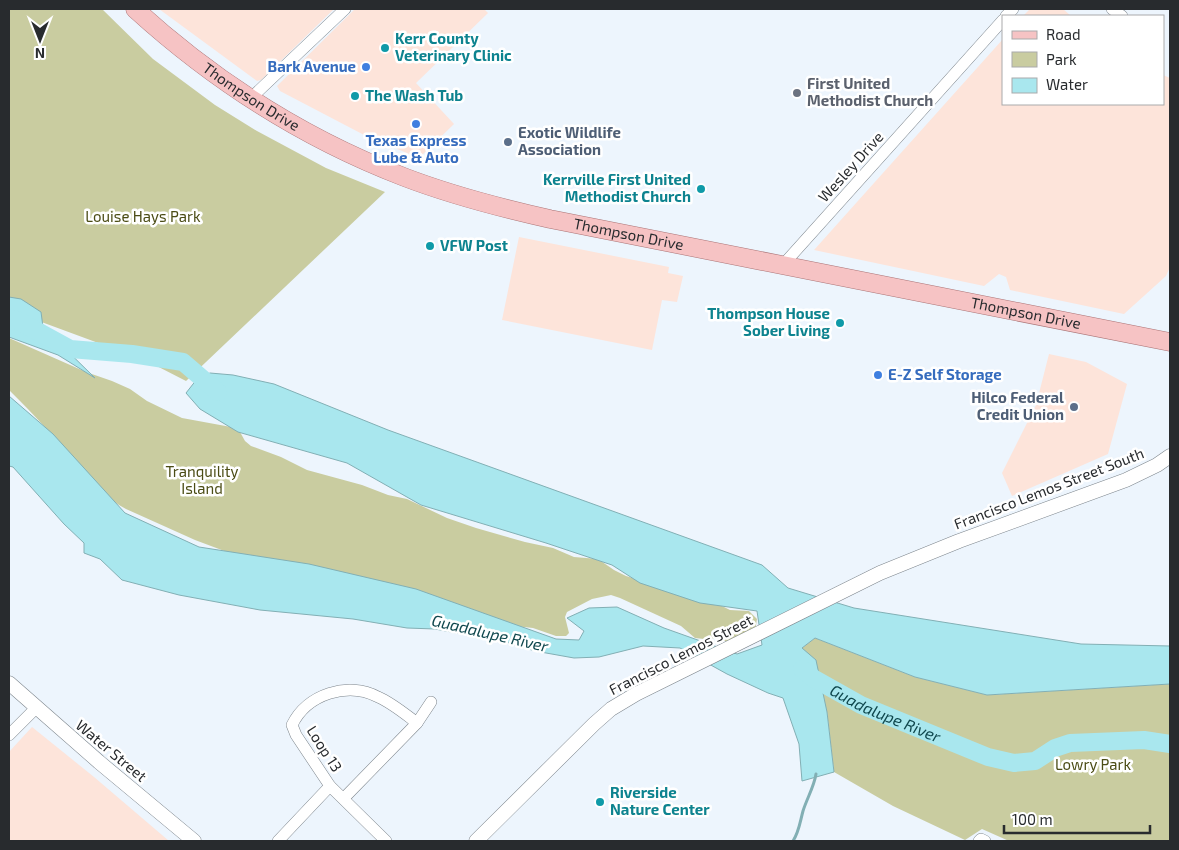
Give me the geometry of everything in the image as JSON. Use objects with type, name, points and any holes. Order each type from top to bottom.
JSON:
[{"type":"main road","name":"Thompson Drive","points":[[135,9],[201,65],[320,138],[404,177],[467,198],[550,219],[1170,342]]},
{"type":"street","points":[[252,98],[345,9]]},
{"type":"street","name":"Wesley Drive","points":[[782,266],[1002,21]]},
{"type":"street","name":"Francisco Lemos Street South","points":[[937,550],[1126,480],[1170,456]]},
{"type":"street","name":"Francisco Lemos Street","points":[[476,841],[611,709],[643,690],[865,580],[937,550]]},
{"type":"street","name":"Water Street","points":[[9,683],[194,841]]},
{"type":"street","name":"Loop 13","points":[[330,786],[296,735],[292,725],[314,699],[332,692],[367,692],[379,697],[417,723]]},
{"type":"street","name":"Loop 13","points":[[344,798],[417,723],[431,702]]},
{"type":"street","points":[[9,735],[36,708]]},
{"type":"street","points":[[278,841],[330,786],[386,841]]},
{"type":"shaded area","points":[[159,9],[334,9],[261,80],[257,81]]},
{"type":"shaded area","points":[[355,9],[484,9],[488,13],[416,83],[454,124],[419,158],[366,136],[280,91],[277,86]]},
{"type":"shaded area","points":[[1030,9],[1063,9],[1070,15],[1024,15]]},
{"type":"shaded area","points":[[1002,40],[1002,105],[1164,105],[1164,75],[1170,78],[1170,267],[1166,276],[1124,314],[1010,290],[1006,277],[999,274],[984,286],[814,250]]},
{"type":"shaded area","points":[[519,237],[669,267],[668,273],[683,276],[677,302],[662,300],[652,350],[502,320]]},
{"type":"shaded area","points":[[1049,354],[1086,362],[1127,384],[1108,454],[1012,496],[1002,473],[1036,405]]},
{"type":"shaded area","points":[[32,727],[169,841],[9,841],[9,752]]},
{"type":"green space","name":"Louise Hays Park","points":[[9,9],[102,9],[153,59],[215,105],[257,131],[326,168],[385,192],[186,381],[147,361],[9,310]]},
{"type":"green space","name":"Tranquility Island","points":[[9,338],[130,389],[147,401],[182,418],[231,427],[240,432],[245,441],[251,446],[281,457],[307,470],[407,499],[447,518],[476,528],[553,548],[574,557],[598,559],[626,576],[718,604],[730,610],[749,611],[757,619],[755,631],[727,642],[717,638],[695,638],[681,626],[611,595],[592,599],[567,612],[565,617],[569,633],[566,636],[556,636],[533,628],[515,626],[227,552],[195,540],[126,509],[113,501],[96,485],[9,390]]},
{"type":"green space","name":"Lowry Park","points":[[815,638],[915,677],[987,695],[1170,684],[1170,841],[1009,841],[982,829],[965,840],[893,806],[834,772],[827,712],[802,648]]},
{"type":"water","points":[[9,297],[21,299],[41,312],[43,327],[95,378],[58,355],[9,337]]},
{"type":"water","points":[[210,373],[233,375],[274,384],[388,430],[762,565],[788,588],[854,608],[1081,644],[1170,646],[1170,684],[987,695],[915,677],[815,638],[802,648],[816,660],[827,712],[834,772],[802,781],[799,744],[783,698],[727,674],[680,648],[643,646],[599,657],[574,658],[535,651],[506,642],[435,629],[407,628],[353,619],[260,610],[179,595],[122,580],[100,559],[84,553],[84,543],[64,524],[13,467],[9,466],[9,396],[53,434],[125,513],[199,547],[309,564],[416,589],[556,639],[579,640],[584,631],[567,618],[589,608],[617,607],[664,628],[737,654],[762,645],[757,611],[700,603],[640,583],[612,565],[421,505],[347,463],[238,432],[200,409],[186,393],[197,379]]},
{"type":"waterway","name":"Guadalupe River","points":[[9,318],[17,320],[70,349],[132,354],[183,362],[218,392]]},
{"type":"waterway","name":"Guadalupe River","points":[[802,669],[813,678],[861,705],[988,757],[1014,763],[1035,761],[1055,748],[1070,743],[1144,740],[1170,744]]},
{"type":"waterway","points":[[793,841],[816,774]]},
{"type":"place","name":"Kerr County Veterinary Clinic","points":[[385,48]]},
{"type":"place","name":"Bark Avenue","points":[[366,67]]},
{"type":"place","name":"First United Methodist Church","points":[[797,93]]},
{"type":"place","name":"The Wash Tub","points":[[355,96]]},
{"type":"place","name":"Texas Express Lube & Auto","points":[[416,124]]},
{"type":"place","name":"Exotic Wildlife Association","points":[[508,142]]},
{"type":"place","name":"Kerrville First United Methodist Church","points":[[701,189]]},
{"type":"place","name":"VFW Post","points":[[430,246]]},
{"type":"place","name":"Thompson House Sober Living","points":[[840,323]]},
{"type":"place","name":"E-Z Self Storage","points":[[878,375]]},
{"type":"place","name":"Hilco Federal Credit Union","points":[[1074,407]]},
{"type":"place","name":"Riverside Nature Center","points":[[600,802]]}]
